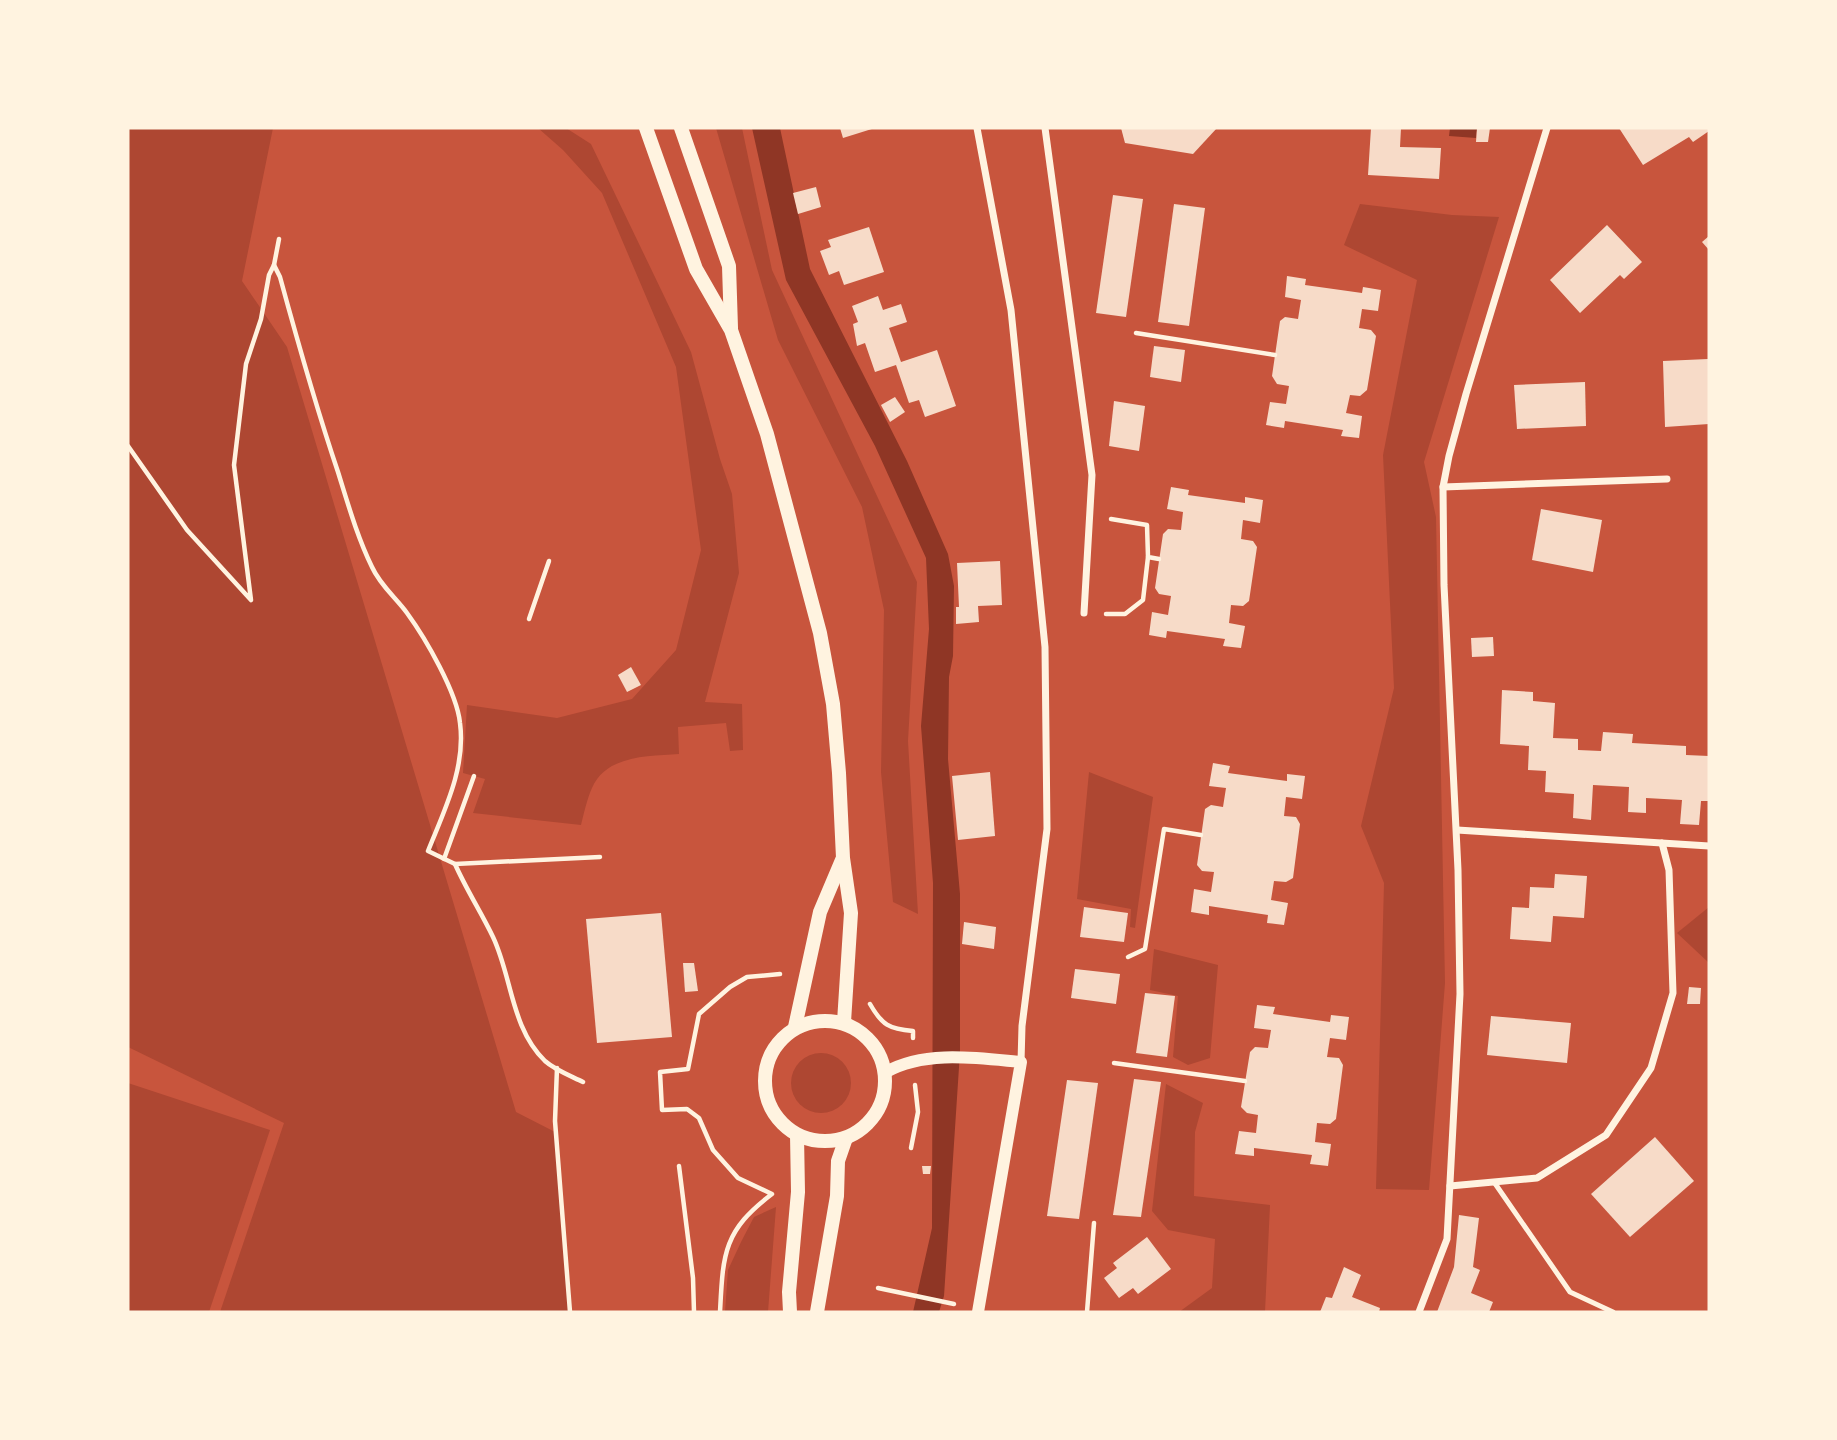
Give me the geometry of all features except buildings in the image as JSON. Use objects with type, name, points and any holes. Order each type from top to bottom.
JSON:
[{"type":"main road","points":[[646,128],[696,269],[731,330],[767,434],[820,633],[834,718],[843,858],[851,913],[844,1023]]},
{"type":"main road","points":[[681,128],[729,266],[731,330]]},
{"type":"main road","points":[[795,1027],[820,912],[843,858]]},
{"type":"main road","points":[[811,1021],[844,1023],[863,1033],[878,1051],[886,1072],[880,1107],[870,1122],[846,1138],[829,1142],[797,1135],[780,1121],[769,1104],[764,1083],[768,1060],[778,1041],[795,1027],[811,1021]]},
{"type":"main road","points":[[790,1312],[789,1292],[798,1192],[797,1135]]},
{"type":"main road","points":[[817,1312],[837,1196],[838,1161],[846,1138]]},
{"type":"street","points":[[978,128],[1011,310],[1045,647],[1047,828],[1022,1026],[1021,1062],[978,1312]]},
{"type":"street","points":[[1045,128],[1092,475],[1084,613]]},
{"type":"street","points":[[1419,1312],[1447,1239],[1460,994],[1457,830],[1444,585],[1443,487],[1448,456],[1466,394],[1548,128]]},
{"type":"street","points":[[1443,487],[1667,479]]},
{"type":"street","points":[[1457,830],[1709,846]]},
{"type":"street","points":[[1450,1186],[1537,1178],[1606,1135],[1651,1068],[1673,993],[1670,870],[1662,844]]},
{"type":"street","points":[[886,1072],[901,1064],[922,1060],[975,1057],[1021,1062]]},
{"type":"lane","points":[[1494,1182],[1570,1292],[1613,1312]]},
{"type":"path","points":[[128,446],[187,530],[251,600],[234,465],[246,363],[261,319],[279,239]]},
{"type":"path","points":[[274,265],[280,277],[310,391],[357,534],[373,571],[406,611],[434,658],[458,710],[461,725],[456,778],[428,851],[455,864],[600,857]]},
{"type":"path","points":[[1136,334],[1275,355]]},
{"type":"path","points":[[1084,613],[1125,614],[1143,600],[1148,557],[1147,525],[1089,515]]},
{"type":"path","points":[[1148,557],[1159,559]]},
{"type":"path","points":[[529,619],[549,561]]},
{"type":"path","points":[[444,859],[474,776]]},
{"type":"path","points":[[1128,957],[1146,949],[1164,829],[1201,835]]},
{"type":"path","points":[[455,864],[493,937],[510,994],[531,1044],[547,1063],[583,1082]]},
{"type":"path","points":[[1114,1063],[1245,1081]]},
{"type":"path","points":[[557,1069],[555,1121],[570,1312]]},
{"type":"path","points":[[662,1093],[662,1110],[687,1109],[699,1118],[713,1150],[738,1178],[772,1194],[754,1208],[733,1232],[723,1260],[720,1312]]},
{"type":"path","points":[[679,1166],[693,1278],[694,1312]]},
{"type":"path","points":[[1087,1312],[1094,1223]]},
{"type":"path","points":[[878,1288],[954,1304]]},
{"type":"shaded area","points":[[128,128],[273,128],[242,281],[287,347],[516,1112],[557,1133],[572,1312],[220,1312],[284,1123],[128,1047]]},
{"type":"shaded area","points":[[538,128],[566,128],[591,144],[691,352],[732,494],[739,573],[705,702],[742,704],[743,750],[730,751],[726,723],[678,727],[679,754],[630,759],[607,769],[599,777],[590,792],[581,825],[473,813],[485,779],[463,773],[467,705],[557,718],[632,699],[676,650],[701,550],[676,367],[602,193],[563,150]]},
{"type":"shaded area","points":[[716,128],[742,128],[772,270],[917,582],[908,741],[918,914],[893,902],[881,772],[884,610],[862,507],[778,340]]},
{"type":"shaded area","points":[[752,128],[780,128],[810,269],[907,461],[948,554],[954,586],[948,759],[960,894],[960,1052],[944,1296],[939,1312],[913,1312],[932,1228],[933,883],[921,726],[929,629],[926,558],[875,446],[786,280]]},
{"type":"shaded area","points":[[1450,128],[1477,128],[1476,138],[1449,136]]},
{"type":"shaded area","points":[[1360,204],[1452,215],[1499,217],[1424,462],[1436,517],[1445,983],[1429,1190],[1376,1189],[1384,883],[1361,826],[1394,688],[1383,455],[1417,280],[1344,245]]},
{"type":"shaded area","points":[[1089,772],[1153,797],[1135,928],[1130,927],[1131,909],[1077,899]]},
{"type":"shaded area","points":[[1709,907],[1709,963],[1677,933]]},
{"type":"shaded area","points":[[1154,949],[1218,965],[1210,1058],[1188,1065],[1173,1057],[1178,996],[1150,990]]},
{"type":"shaded area","points":[[815,1053],[827,1053],[846,1066],[851,1083],[849,1095],[838,1108],[827,1113],[815,1113],[796,1100],[791,1089],[791,1077],[804,1058]]},
{"type":"shaded area","points":[[128,1083],[270,1130],[209,1312],[128,1312]]},
{"type":"shaded area","points":[[1166,1084],[1203,1103],[1195,1132],[1194,1196],[1270,1205],[1265,1312],[1179,1312],[1212,1288],[1215,1239],[1168,1230],[1152,1211]]},
{"type":"shaded area","points":[[776,1207],[768,1312],[725,1312],[728,1270],[741,1242],[754,1217]]}]
